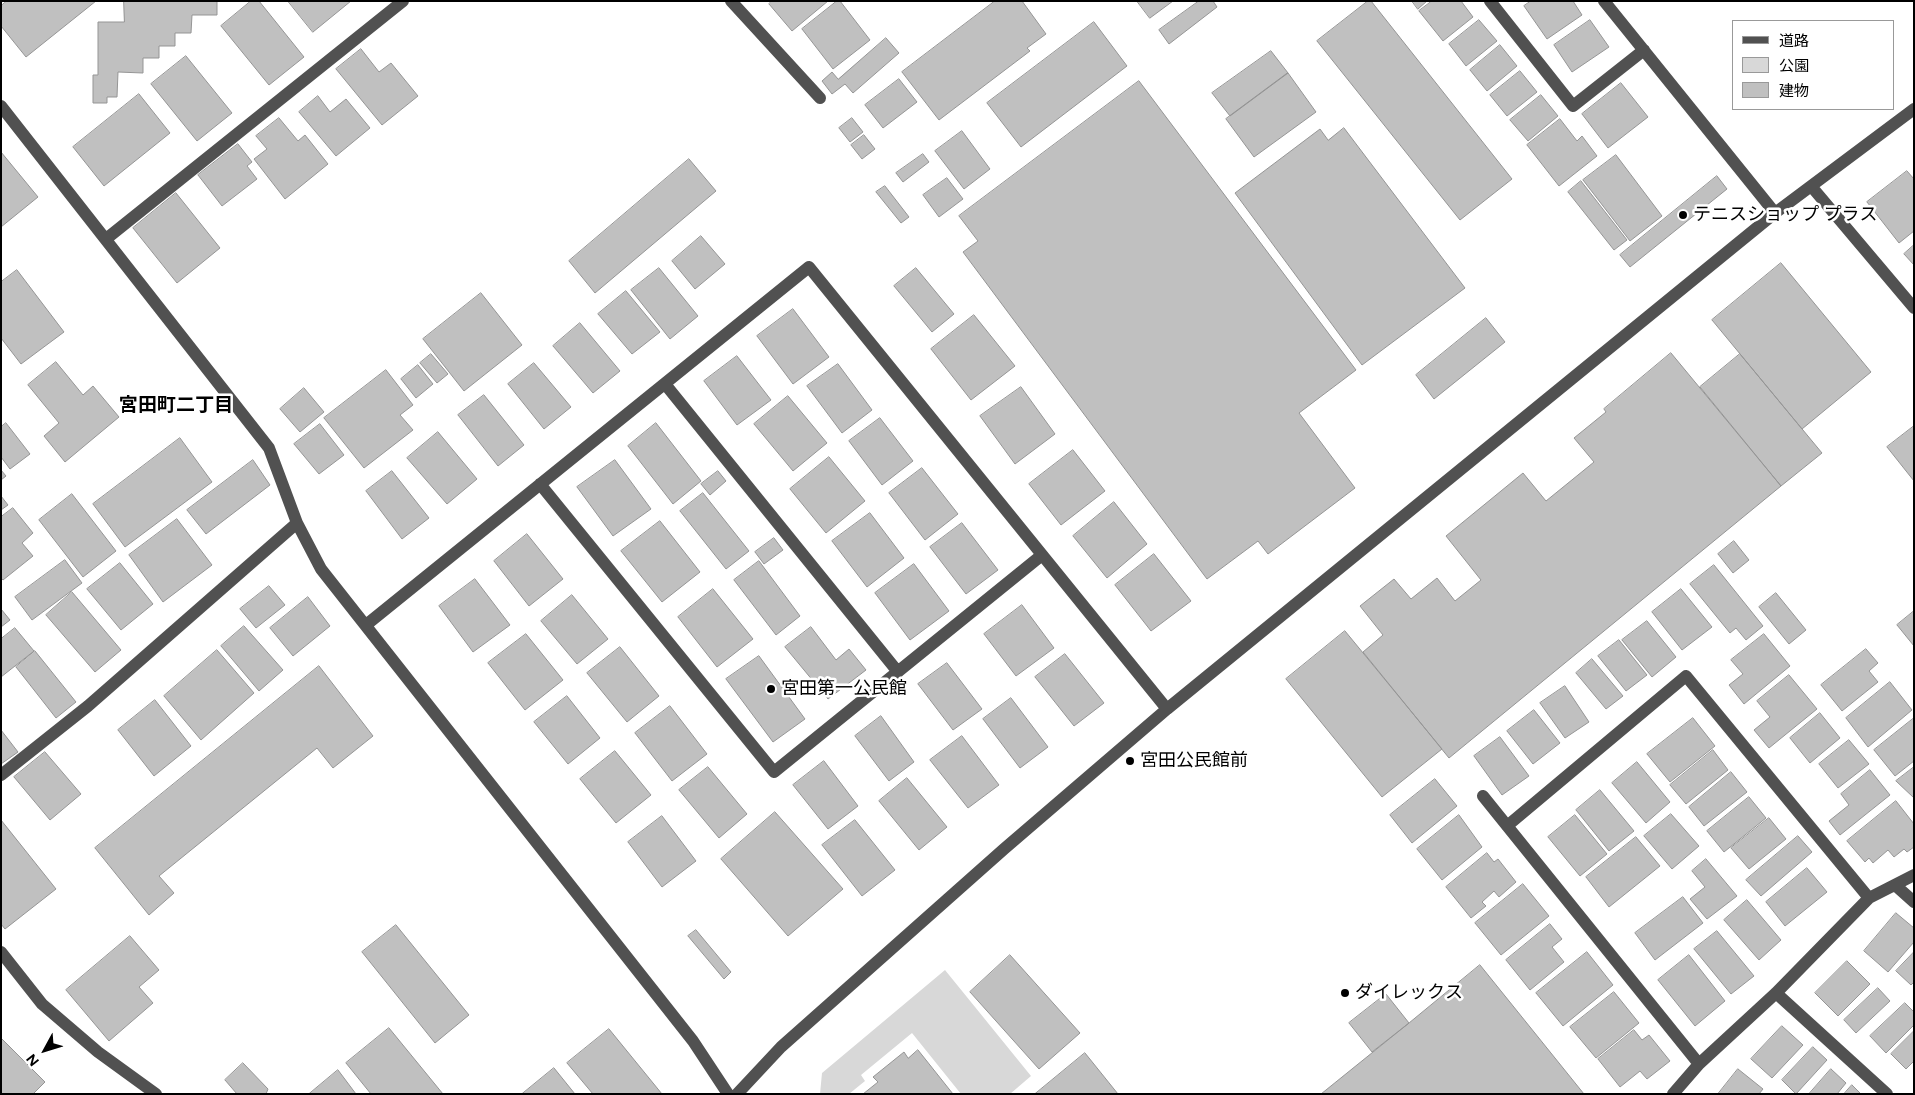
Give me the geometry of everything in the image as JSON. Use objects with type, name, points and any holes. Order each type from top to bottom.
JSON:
[{"type":"street","points":[[106,239],[403,1]]},
{"type":"street","points":[[731,1],[820,98]]},
{"type":"street","points":[[1490,1],[1573,106],[1644,50]]},
{"type":"street","points":[[1604,1],[1775,213]]},
{"type":"street","points":[[1,106],[270,448],[297,523],[321,569],[693,1041],[728,1094]]},
{"type":"street","points":[[738,1094],[781,1047],[1004,849],[1167,709],[1775,213],[1914,110]]},
{"type":"street","points":[[1811,186],[1914,308]]},
{"type":"street","points":[[366,625],[809,267],[1167,709]]},
{"type":"street","points":[[665,384],[898,672]]},
{"type":"street","points":[[540,484],[774,772],[1042,555]]},
{"type":"street","points":[[1,775],[88,706],[297,523]]},
{"type":"street","points":[[1507,826],[1686,676],[1870,898]]},
{"type":"street","points":[[1483,796],[1700,1064]]},
{"type":"street","points":[[1673,1094],[1700,1064],[1776,993],[1870,898],[1914,875]]},
{"type":"street","points":[[1895,885],[1914,902]]},
{"type":"street","points":[[1,952],[42,1004],[98,1052],[156,1094]]},
{"type":"street","points":[[1776,993],[1886,1094]]},
{"type":"green space","points":[[945,970],[1031,1076],[1010,1094],[961,1094],[912,1033],[861,1075],[865,1081],[849,1094],[820,1094],[822,1073]]},
{"type":"building","points":[[7,1],[96,1],[26,57],[1,26],[1,6]]},
{"type":"building","points":[[124,1],[217,1],[217,15],[192,15],[191,33],[175,33],[175,46],[159,46],[159,58],[143,58],[143,73],[118,72],[117,97],[107,97],[107,103],[93,103],[93,75],[98,75],[98,22],[124,22]]},
{"type":"building","points":[[251,1],[259,1],[304,57],[269,85],[221,26]]},
{"type":"building","points":[[288,1],[351,1],[313,32]]},
{"type":"building","points":[[772,1],[828,1],[792,31],[769,4]]},
{"type":"building","points":[[837,1],[840,1],[870,40],[833,69],[802,29]]},
{"type":"building","points":[[995,1],[1022,1],[1046,34],[1027,48],[1030,51],[939,120],[902,72]]},
{"type":"building","points":[[1137,1],[1173,1],[1150,18]]},
{"type":"building","points":[[1199,1],[1213,1],[1217,7],[1169,44],[1159,30]]},
{"type":"building","points":[[1368,1],[1371,1],[1512,179],[1460,220],[1317,41]]},
{"type":"building","points":[[1412,1],[1427,1],[1418,9]]},
{"type":"building","points":[[1432,1],[1461,1],[1473,17],[1443,41],[1419,11]]},
{"type":"building","points":[[1531,1],[1573,1],[1582,15],[1547,39],[1524,6]]},
{"type":"building","points":[[1479,20],[1497,41],[1466,66],[1449,44]]},
{"type":"building","points":[[1590,20],[1609,47],[1572,72],[1554,45]]},
{"type":"building","points":[[1094,22],[1127,66],[1021,147],[987,103]]},
{"type":"building","points":[[886,38],[899,53],[853,93],[845,84],[832,94],[822,81],[832,72],[838,79]]},
{"type":"building","points":[[1500,45],[1517,66],[1487,91],[1470,70]]},
{"type":"building","points":[[361,49],[379,72],[391,63],[418,96],[382,125],[336,69]]},
{"type":"building","points":[[1271,51],[1288,73],[1230,116],[1212,93]]},
{"type":"building","points":[[186,56],[232,113],[197,141],[151,84]]},
{"type":"building","points":[[1520,71],[1537,92],[1507,116],[1490,95]]},
{"type":"building","points":[[1288,73],[1316,112],[1254,157],[1226,119]]},
{"type":"building","points":[[899,79],[917,102],[883,128],[865,105]]},
{"type":"building","points":[[1139,81],[1356,370],[1299,413],[1355,488],[1268,554],[1258,541],[1207,579],[963,252],[978,241],[959,216]]},
{"type":"building","points":[[1621,83],[1648,117],[1608,148],[1582,114]]},
{"type":"building","points":[[139,94],[170,133],[104,186],[73,147]]},
{"type":"building","points":[[1541,95],[1558,116],[1528,141],[1510,120]]},
{"type":"building","points":[[318,96],[330,112],[346,99],[370,128],[336,156],[299,112]]},
{"type":"building","points":[[279,118],[298,141],[305,135],[328,164],[285,199],[254,159],[267,149],[256,136]]},
{"type":"building","points":[[852,118],[863,132],[850,142],[839,128]]},
{"type":"building","points":[[1560,119],[1577,141],[1582,136],[1597,156],[1559,186],[1527,145]]},
{"type":"building","points":[[1344,128],[1465,288],[1362,365],[1235,193],[1320,129],[1328,140]]},
{"type":"building","points":[[962,131],[990,169],[964,189],[935,151]]},
{"type":"building","points":[[864,135],[875,149],[862,159],[851,145]]},
{"type":"building","points":[[238,144],[252,162],[247,166],[257,179],[222,206],[198,175]]},
{"type":"building","points":[[1,152],[38,197],[1,227]]},
{"type":"building","points":[[923,154],[929,162],[903,182],[896,173]]},
{"type":"building","points":[[1616,155],[1662,216],[1630,241],[1583,180]]},
{"type":"building","points":[[689,159],[716,191],[595,293],[569,261]]},
{"type":"building","points":[[1907,171],[1914,179],[1914,231],[1899,243],[1867,202]]},
{"type":"building","points":[[1717,176],[1727,189],[1630,267],[1620,255]]},
{"type":"building","points":[[947,178],[963,199],[939,217],[923,195]]},
{"type":"building","points":[[1581,181],[1627,240],[1614,250],[1568,192]]},
{"type":"building","points":[[885,186],[909,217],[901,223],[876,192]]},
{"type":"building","points":[[176,193],[220,248],[177,283],[133,228]]},
{"type":"building","points":[[701,236],[725,264],[695,289],[672,261]]},
{"type":"building","points":[[1914,245],[1914,265],[1904,254]]},
{"type":"building","points":[[1781,263],[1871,372],[1802,429],[1712,320]]},
{"type":"building","points":[[659,268],[698,316],[670,339],[631,290]]},
{"type":"building","points":[[916,268],[954,314],[932,332],[894,286]]},
{"type":"building","points":[[17,270],[64,332],[21,364],[1,338],[1,282]]},
{"type":"building","points":[[626,291],[660,332],[632,354],[598,314]]},
{"type":"building","points":[[481,293],[522,345],[464,391],[423,339]]},
{"type":"building","points":[[793,309],[829,357],[793,384],[757,336]]},
{"type":"building","points":[[974,315],[1015,366],[971,400],[931,349]]},
{"type":"building","points":[[1486,318],[1505,342],[1434,399],[1416,375]]},
{"type":"building","points":[[580,323],[620,371],[593,393],[553,346]]},
{"type":"building","points":[[1671,353],[1781,486],[1449,758],[1363,652],[1383,635],[1360,606],[1394,579],[1411,599],[1437,578],[1455,601],[1481,580],[1446,536],[1523,473],[1546,501],[1594,462],[1574,438],[1606,412],[1604,409]]},
{"type":"building","points":[[431,354],[448,374],[437,383],[420,363]]},
{"type":"building","points":[[1740,354],[1822,453],[1781,486],[1700,387]]},
{"type":"building","points":[[737,356],[771,400],[737,425],[704,381]]},
{"type":"building","points":[[56,362],[83,395],[93,386],[119,417],[65,462],[44,436],[59,423],[28,385]]},
{"type":"building","points":[[534,363],[571,407],[544,429],[508,384]]},
{"type":"building","points":[[838,364],[872,410],[842,433],[807,386]]},
{"type":"building","points":[[418,365],[433,384],[416,398],[401,379]]},
{"type":"building","points":[[386,370],[413,405],[400,415],[413,430],[364,468],[324,418]]},
{"type":"building","points":[[1021,387],[1055,434],[1015,464],[980,416]]},
{"type":"building","points":[[304,388],[324,412],[300,432],[280,409]]},
{"type":"building","points":[[484,395],[524,445],[498,466],[458,415]]},
{"type":"building","points":[[788,396],[827,443],[793,471],[754,424]]},
{"type":"building","points":[[880,418],[913,461],[882,485],[849,441]]},
{"type":"building","points":[[6,423],[30,454],[10,469],[1,457],[1,427]]},
{"type":"building","points":[[656,423],[701,481],[673,504],[628,446]]},
{"type":"building","points":[[320,424],[344,455],[319,474],[294,444]]},
{"type":"building","points":[[1914,426],[1914,481],[1887,447]]},
{"type":"building","points":[[438,432],[477,479],[447,504],[407,458]]},
{"type":"building","points":[[180,438],[212,482],[125,547],[93,504]]},
{"type":"building","points":[[1073,450],[1105,491],[1061,525],[1029,484]]},
{"type":"building","points":[[829,457],[865,501],[826,533],[790,489]]},
{"type":"building","points":[[253,460],[270,485],[206,534],[187,510]]},
{"type":"building","points":[[615,460],[651,509],[613,536],[577,487]]},
{"type":"building","points":[[922,468],[958,514],[925,540],[889,493]]},
{"type":"building","points":[[1,470],[6,476],[1,480]]},
{"type":"building","points":[[392,471],[429,518],[402,539],[366,491]]},
{"type":"building","points":[[718,471],[726,481],[710,495],[701,484]]},
{"type":"building","points":[[703,493],[749,551],[726,569],[680,511]]},
{"type":"building","points":[[72,494],[116,551],[83,577],[39,520]]},
{"type":"building","points":[[1,496],[8,505],[1,510]]},
{"type":"building","points":[[1114,502],[1147,544],[1107,578],[1073,536]]},
{"type":"building","points":[[13,508],[33,533],[22,543],[33,556],[3,580],[1,578],[1,517]]},
{"type":"building","points":[[870,513],[904,558],[867,587],[832,541]]},
{"type":"building","points":[[177,519],[212,565],[163,602],[129,555]]},
{"type":"building","points":[[660,521],[700,572],[662,602],[621,551]]},
{"type":"building","points":[[962,523],[998,570],[966,594],[930,547]]},
{"type":"building","points":[[527,534],[563,579],[529,606],[494,561]]},
{"type":"building","points":[[774,538],[783,550],[764,564],[755,552]]},
{"type":"building","points":[[1734,541],[1749,560],[1733,573],[1718,554]]},
{"type":"building","points":[[1154,554],[1191,601],[1151,631],[1115,585]]},
{"type":"building","points":[[65,560],[82,583],[32,620],[15,597]]},
{"type":"building","points":[[759,561],[800,616],[776,635],[734,580]]},
{"type":"building","points":[[120,563],[153,604],[121,630],[87,589]]},
{"type":"building","points":[[914,564],[949,611],[910,640],[875,593]]},
{"type":"building","points":[[1714,565],[1763,626],[1746,640],[1736,628],[1730,633],[1690,584]]},
{"type":"building","points":[[475,579],[510,625],[473,652],[439,606]]},
{"type":"building","points":[[269,586],[285,605],[256,628],[240,609]]},
{"type":"building","points":[[713,589],[753,639],[717,667],[678,617]]},
{"type":"building","points":[[1681,589],[1712,627],[1682,650],[1652,612]]},
{"type":"building","points":[[72,592],[121,650],[95,672],[46,615]]},
{"type":"building","points":[[1776,593],[1806,630],[1789,644],[1759,607]]},
{"type":"building","points":[[572,595],[608,639],[577,664],[541,621]]},
{"type":"building","points":[[308,597],[330,626],[293,656],[270,628]]},
{"type":"building","points":[[1022,605],[1054,648],[1016,676],[984,634]]},
{"type":"building","points":[[1,609],[10,620],[1,627]]},
{"type":"building","points":[[1914,611],[1914,646],[1897,625]]},
{"type":"building","points":[[1647,621],[1676,657],[1652,677],[1622,640]]},
{"type":"building","points":[[244,626],[283,670],[259,691],[221,646]]},
{"type":"building","points":[[811,627],[836,660],[849,649],[866,670],[828,699],[785,647]]},
{"type":"building","points":[[15,628],[34,651],[1,677],[1,639]]},
{"type":"building","points":[[1345,631],[1442,749],[1382,797],[1286,679]]},
{"type":"building","points":[[526,634],[563,680],[525,710],[488,663]]},
{"type":"building","points":[[1764,634],[1790,666],[1744,704],[1729,685],[1743,674],[1731,660]]},
{"type":"building","points":[[1619,640],[1647,675],[1626,691],[1598,656]]},
{"type":"building","points":[[620,647],[659,696],[627,722],[587,673]]},
{"type":"building","points":[[1866,649],[1878,663],[1869,671],[1878,682],[1842,711],[1821,685]]},
{"type":"building","points":[[217,650],[254,693],[201,740],[164,696]]},
{"type":"building","points":[[35,651],[76,702],[56,718],[16,667]]},
{"type":"building","points":[[1065,654],[1104,703],[1074,726],[1035,677]]},
{"type":"building","points":[[759,656],[805,719],[773,742],[726,679]]},
{"type":"building","points":[[1592,659],[1623,696],[1606,709],[1576,673]]},
{"type":"building","points":[[947,663],[982,709],[953,730],[918,684]]},
{"type":"building","points":[[319,666],[373,736],[333,768],[317,748],[159,876],[174,893],[149,915],[95,848]]},
{"type":"building","points":[[1789,675],[1817,709],[1769,748],[1754,730],[1770,717],[1757,701]]},
{"type":"building","points":[[1890,682],[1912,710],[1868,747],[1846,718]]},
{"type":"building","points":[[1565,686],[1589,722],[1565,738],[1540,703]]},
{"type":"building","points":[[567,696],[600,738],[568,764],[534,722]]},
{"type":"building","points":[[1011,698],[1048,747],[1020,768],[983,719]]},
{"type":"building","points":[[155,700],[191,746],[154,776],[118,730]]},
{"type":"building","points":[[670,706],[707,754],[672,781],[635,733]]},
{"type":"building","points":[[1534,710],[1560,743],[1533,764],[1507,731]]},
{"type":"building","points":[[1820,713],[1840,738],[1810,763],[1790,738]]},
{"type":"building","points":[[881,716],[914,762],[889,781],[855,736]]},
{"type":"building","points":[[1693,718],[1715,746],[1670,782],[1647,754]]},
{"type":"building","points":[[1914,718],[1914,761],[1895,776],[1874,750]]},
{"type":"building","points":[[1,730],[18,752],[1,764]]},
{"type":"building","points":[[962,736],[999,785],[968,808],[930,760]]},
{"type":"building","points":[[1500,737],[1529,776],[1502,795],[1474,756]]},
{"type":"building","points":[[1849,740],[1869,764],[1838,788],[1819,764]]},
{"type":"building","points":[[1713,750],[1728,770],[1686,804],[1670,785]]},
{"type":"building","points":[[615,751],[651,795],[616,823],[580,779]]},
{"type":"building","points":[[45,752],[81,794],[50,820],[14,777]]},
{"type":"building","points":[[824,761],[858,806],[828,829],[793,785]]},
{"type":"building","points":[[1637,762],[1670,802],[1646,823],[1612,783]]},
{"type":"building","points":[[708,767],[747,814],[719,838],[679,790]]},
{"type":"building","points":[[1914,767],[1914,798],[1896,781]]},
{"type":"building","points":[[1870,770],[1890,795],[1840,835],[1829,821],[1849,805],[1841,794]]},
{"type":"building","points":[[1731,772],[1747,792],[1704,826],[1689,807]]},
{"type":"building","points":[[907,778],[947,827],[919,850],[879,801]]},
{"type":"building","points":[[1435,779],[1457,806],[1412,843],[1390,815]]},
{"type":"building","points":[[1600,790],[1634,831],[1609,851],[1576,810]]},
{"type":"building","points":[[1749,797],[1766,818],[1724,852],[1707,831]]},
{"type":"building","points":[[1896,801],[1914,824],[1914,847],[1907,852],[1904,849],[1894,857],[1888,850],[1873,863],[1869,858],[1865,862],[1847,841]]},
{"type":"building","points":[[775,812],[843,889],[788,936],[721,859]]},
{"type":"building","points":[[1671,814],[1699,846],[1672,869],[1644,836]]},
{"type":"building","points":[[1459,815],[1482,847],[1442,880],[1417,849]]},
{"type":"building","points":[[1575,815],[1607,854],[1580,876],[1548,837]]},
{"type":"building","points":[[662,816],[696,861],[662,887],[628,842]]},
{"type":"building","points":[[1769,818],[1786,839],[1749,869],[1731,848]]},
{"type":"building","points":[[1,820],[56,889],[5,929],[1,924]]},
{"type":"building","points":[[855,820],[895,870],[862,896],[822,845]]},
{"type":"building","points":[[1798,836],[1812,852],[1761,896],[1746,880]]},
{"type":"building","points":[[1636,837],[1660,866],[1609,907],[1586,877]]},
{"type":"building","points":[[1487,853],[1494,862],[1498,859],[1516,882],[1499,897],[1494,891],[1482,902],[1486,906],[1471,918],[1446,887]]},
{"type":"building","points":[[1706,859],[1737,896],[1707,919],[1690,899],[1705,887],[1692,871]]},
{"type":"building","points":[[1807,868],[1827,892],[1785,926],[1766,902]]},
{"type":"building","points":[[1523,884],[1549,916],[1501,955],[1475,923]]},
{"type":"building","points":[[1683,897],[1703,923],[1655,960],[1635,933]]},
{"type":"building","points":[[1747,900],[1781,940],[1759,960],[1724,920]]},
{"type":"building","points":[[1896,913],[1914,928],[1914,942],[1888,972],[1864,951]]},
{"type":"building","points":[[1550,924],[1562,939],[1552,947],[1564,962],[1530,990],[1506,960]]},
{"type":"building","points":[[396,925],[469,1015],[435,1043],[362,952]]},
{"type":"building","points":[[696,930],[731,972],[724,979],[688,936]]},
{"type":"building","points":[[1717,931],[1754,976],[1731,994],[1694,949]]},
{"type":"building","points":[[130,936],[159,970],[139,987],[153,1003],[109,1041],[66,990]]},
{"type":"building","points":[[1587,952],[1613,985],[1563,1026],[1536,993]]},
{"type":"building","points":[[1914,952],[1914,982],[1911,985],[1896,971]]},
{"type":"building","points":[[1010,955],[1080,1033],[1039,1069],[970,992]]},
{"type":"building","points":[[1689,955],[1725,1001],[1695,1026],[1658,980]]},
{"type":"building","points":[[1847,961],[1870,984],[1838,1016],[1815,993]]},
{"type":"building","points":[[1480,965],[1584,1094],[1321,1094],[1409,1023]]},
{"type":"building","points":[[1878,988],[1890,1001],[1856,1033],[1844,1020]]},
{"type":"building","points":[[1614,992],[1639,1023],[1596,1058],[1570,1027]]},
{"type":"building","points":[[1386,994],[1409,1023],[1372,1052],[1349,1023]]},
{"type":"building","points":[[1905,1003],[1914,1012],[1914,1025],[1886,1053],[1870,1036]]},
{"type":"building","points":[[1782,1026],[1803,1045],[1772,1078],[1751,1059]]},
{"type":"building","points":[[389,1028],[443,1094],[371,1094],[346,1063]]},
{"type":"building","points":[[609,1029],[662,1094],[593,1094],[567,1063]]},
{"type":"building","points":[[1634,1030],[1642,1040],[1649,1035],[1670,1061],[1647,1079],[1640,1071],[1620,1087],[1598,1059]]},
{"type":"building","points":[[1914,1031],[1914,1061],[1906,1069],[1891,1054]]},
{"type":"building","points":[[1,1038],[45,1082],[33,1094],[1,1094]]},
{"type":"building","points":[[1813,1047],[1827,1060],[1796,1094],[1782,1080]]},
{"type":"building","points":[[918,1050],[953,1094],[863,1094],[878,1082],[873,1077],[904,1052],[908,1058]]},
{"type":"building","points":[[1085,1053],[1118,1094],[1035,1094]]},
{"type":"building","points":[[243,1063],[268,1089],[266,1094],[237,1094],[225,1080]]},
{"type":"building","points":[[554,1068],[575,1094],[522,1094]]},
{"type":"building","points":[[1738,1069],[1763,1089],[1759,1094],[1718,1094]]},
{"type":"building","points":[[1831,1069],[1846,1083],[1837,1094],[1809,1094]]},
{"type":"building","points":[[338,1070],[356,1094],[309,1094]]},
{"type":"building","points":[[1852,1085],[1861,1094],[1844,1094]]},
{"type":"place","name":"テニスショップ プラス","points":[[1683,215]]},
{"type":"place","name":"宮田第一公民館","points":[[771,689]]},
{"type":"place","name":"宮田公民館前","points":[[1130,761]]},
{"type":"place","name":"ダイレックス","points":[[1345,993]]},
{"type":"district","name":"宮田町二丁目","points":[[176,405]]}]
